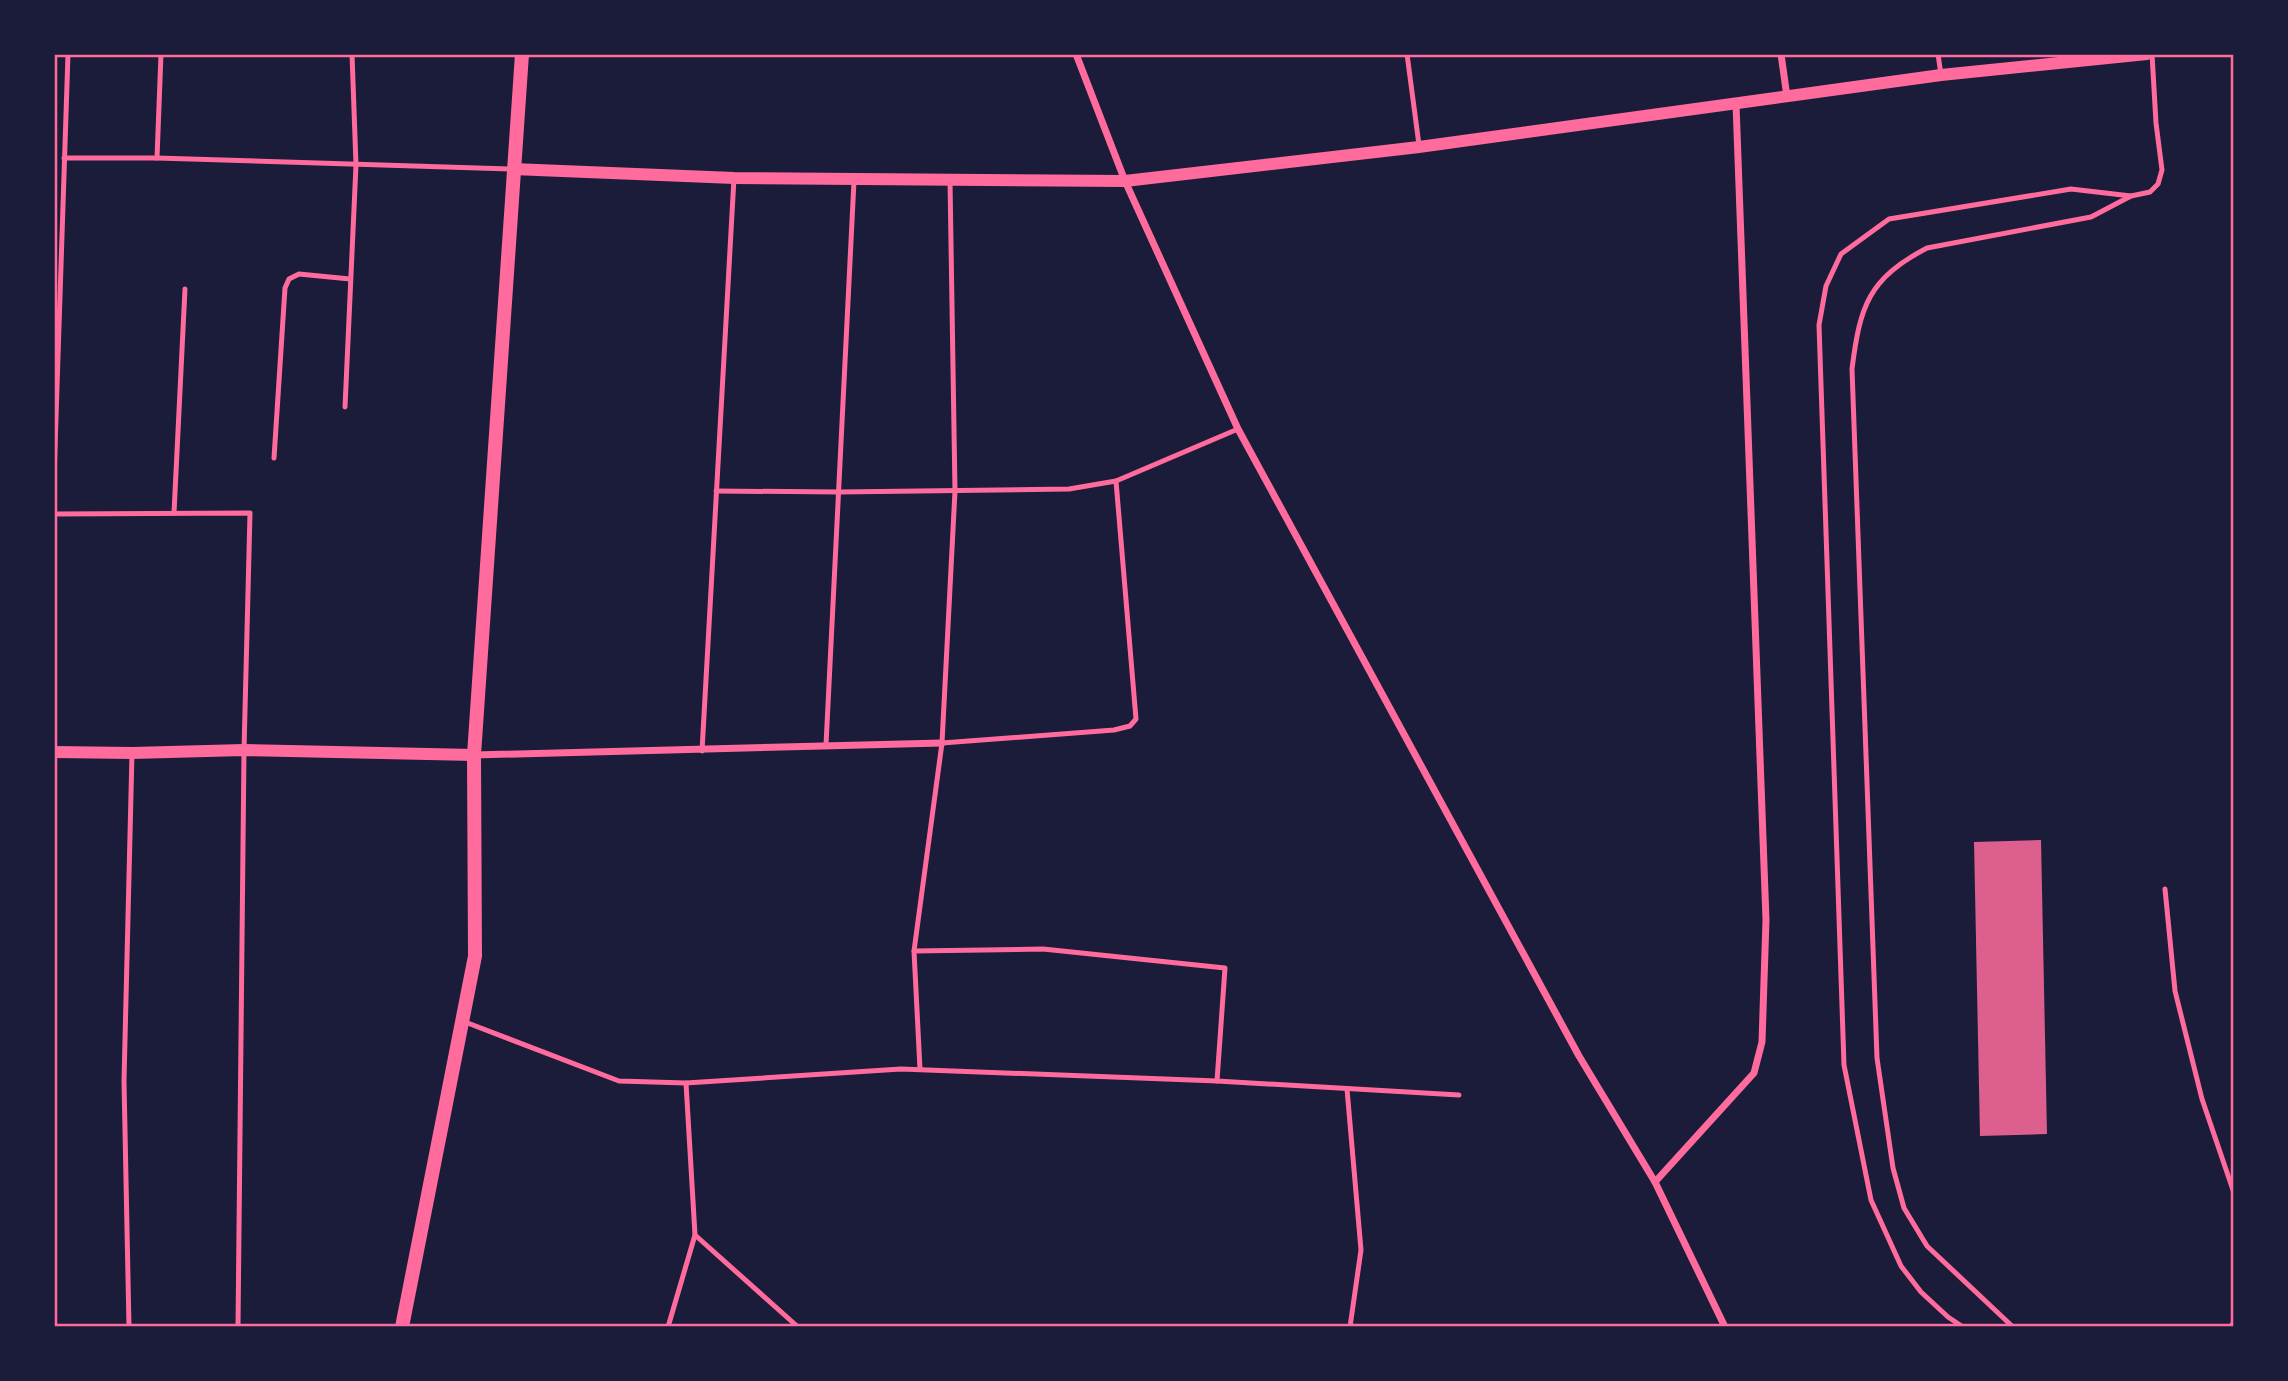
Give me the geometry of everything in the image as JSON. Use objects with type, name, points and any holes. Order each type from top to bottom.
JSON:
[{"type":"main road","points":[[402,1327],[475,956],[474,755],[522,54]]},
{"type":"street","points":[[1076,54],[1125,181],[1238,429],[1579,1056],[1655,1182],[1725,1327]]},
{"type":"street","points":[[1781,54],[1787,97]]},
{"type":"street","points":[[513,169],[734,178],[1125,181],[1419,147],[1941,75],[2150,54]]},
{"type":"street","points":[[1655,1182],[1754,1073],[1762,1042],[1766,920],[1737,104]]},
{"type":"street","points":[[54,752],[244,750],[474,755],[943,743]]},
{"type":"lane","points":[[54,478],[68,54]]},
{"type":"lane","points":[[157,158],[161,54]]},
{"type":"lane","points":[[345,407],[356,166],[352,54]]},
{"type":"lane","points":[[1407,54],[1419,147]]},
{"type":"lane","points":[[1938,54],[1941,75]]},
{"type":"lane","points":[[2013,1327],[1927,1246],[1904,1208],[1893,1168],[1877,1058],[1852,369],[1858,325],[1872,292],[1905,260],[1927,248],[2091,217],[2131,196],[2150,191],[2158,184],[2162,170],[2150,54]]},
{"type":"lane","points":[[64,158],[157,158],[513,169]]},
{"type":"lane","points":[[702,751],[734,178]]},
{"type":"lane","points":[[826,745],[854,178]]},
{"type":"lane","points":[[920,1069],[914,951],[943,743],[955,492],[950,178]]},
{"type":"lane","points":[[1963,1327],[1921,1292],[1900,1266],[1871,1200],[1844,1065],[1819,325],[1826,286],[1840,254],[1889,219],[2071,189],[2131,196]]},
{"type":"lane","points":[[274,458],[285,288],[289,279],[299,274],[351,279]]},
{"type":"lane","points":[[174,513],[185,289]]},
{"type":"lane","points":[[716,491],[955,492],[1069,489],[1116,481],[1238,429]]},
{"type":"lane","points":[[943,743],[1114,730],[1130,726],[1136,719],[1116,481]]},
{"type":"lane","points":[[54,514],[250,513],[244,750],[238,1327]]},
{"type":"lane","points":[[129,1327],[124,1081],[132,753]]},
{"type":"lane","points":[[2165,890],[2175,991],[2202,1099],[2234,1193]]},
{"type":"lane","points":[[914,951],[1044,949],[1225,968],[1217,1081]]},
{"type":"lane","points":[[462,1021],[619,1081],[686,1083],[920,1069],[1217,1081],[1459,1095]]},
{"type":"lane","points":[[668,1327],[695,1236],[686,1083]]},
{"type":"lane","points":[[1348,1089],[1361,1250],[1350,1327]]},
{"type":"lane","points":[[695,1236],[798,1327]]},
{"type":"lane","points":[[2231,1327],[2234,1321]]},
{"type":"building","points":[[2041,840],[2047,1134],[1980,1136],[1974,842]]}]
